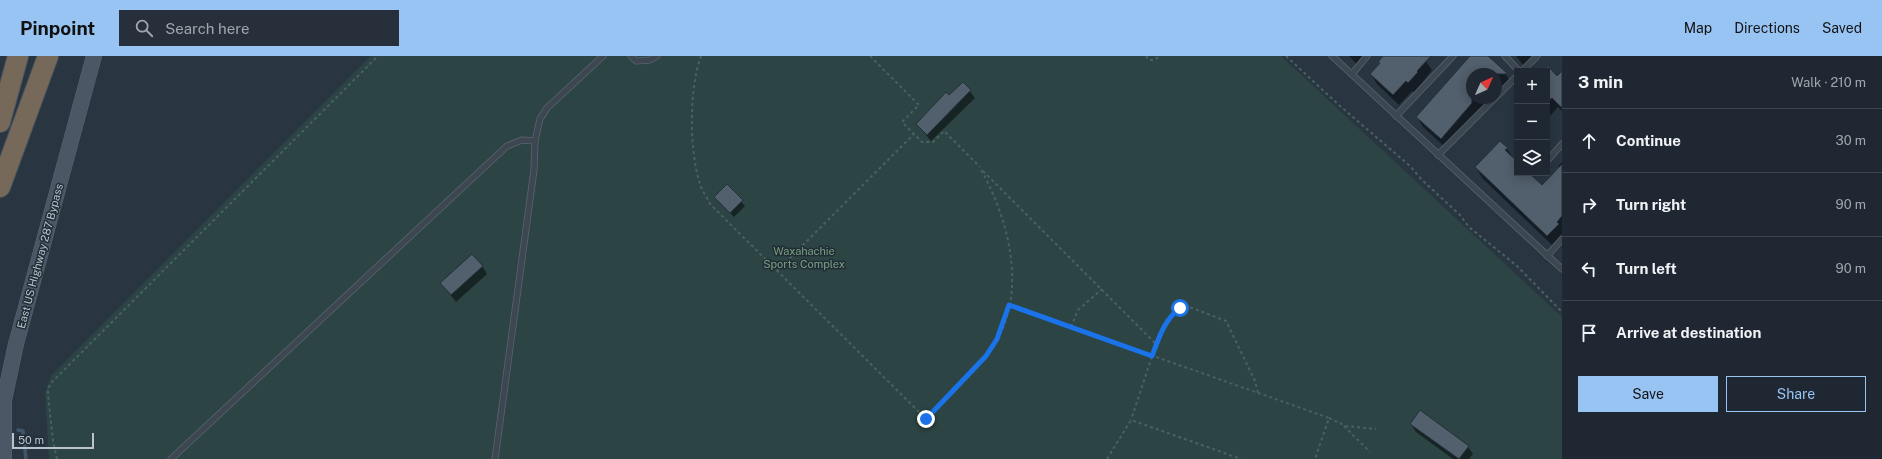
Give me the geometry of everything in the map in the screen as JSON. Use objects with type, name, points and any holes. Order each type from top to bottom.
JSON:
[{"type":"highway","points":[[0,122],[18,56]]},
{"type":"highway","points":[[0,187],[48,56]]},
{"type":"main road","name":"East US Highway 287 Bypass","points":[[4,459],[4,400],[16,344],[94,56]]},
{"type":"lane","points":[[495,459],[534,170],[535,141],[540,119],[547,108],[603,56]]},
{"type":"lane","points":[[631,56],[636,61],[650,60],[657,56]]},
{"type":"lane","points":[[1332,56],[1562,270]]},
{"type":"lane","points":[[1352,74],[1368,56]]},
{"type":"lane","points":[[1396,116],[1453,56]]},
{"type":"lane","points":[[1504,56],[1517,68]]},
{"type":"lane","points":[[1523,68],[1536,56]]},
{"type":"lane","points":[[1502,92],[1514,79]]},
{"type":"lane","points":[[1438,155],[1490,104]]},
{"type":"lane","points":[[171,459],[507,146],[522,140],[535,141]]},
{"type":"lane","points":[[1550,158],[1562,144]]},
{"type":"lane","points":[[1547,256],[1562,239]]},
{"type":"path","points":[[57,459],[53,441],[48,396],[48,389],[51,383],[378,56]]},
{"type":"path","points":[[701,56],[698,63],[692,108],[692,131],[700,184],[710,204],[926,419],[986,356],[1000,334],[1009,305],[1012,274],[1006,235],[995,198],[980,168]]},
{"type":"path","points":[[870,56],[919,105],[902,122],[922,142],[933,142],[944,131],[1156,344]]},
{"type":"path","points":[[1146,56],[1149,60],[1154,60],[1160,56]]},
{"type":"path","points":[[1286,56],[1340,106],[1410,166],[1422,180],[1459,214],[1469,227],[1517,266],[1562,312]]},
{"type":"path","points":[[777,271],[914,134]]},
{"type":"path","points":[[1071,327],[1078,310],[1102,289]]},
{"type":"path","points":[[1009,305],[1329,418],[1342,424],[1376,429]]},
{"type":"path","points":[[1106,459],[1131,420],[1156,344],[1164,326],[1171,315],[1186,306],[1226,321],[1255,380],[1258,393]]},
{"type":"path","points":[[1315,459],[1329,418]]},
{"type":"path","points":[[1131,420],[1241,459]]},
{"type":"path","points":[[1342,424],[1370,452]]},
{"type":"green space","name":"Waxahachie Sports Complex","points":[[371,56],[1281,56],[1562,317],[1562,459],[49,459],[45,392],[51,376]]},
{"type":"building","points":[[1383,56],[1431,56],[1408,83],[1406,81],[1393,95],[1370,74],[1380,63],[1378,62]]},
{"type":"building","points":[[1470,56],[1488,56],[1501,68],[1466,68],[1466,104],[1471,104],[1441,139],[1416,117]]},
{"type":"building","points":[[1550,68],[1557,76],[1562,71],[1562,108],[1552,98],[1550,100]]},
{"type":"building","points":[[1502,69],[1508,74],[1502,74]]},
{"type":"building","points":[[963,82],[971,90],[927,135],[916,124],[946,92],[949,95]]},
{"type":"building","points":[[1500,141],[1508,148],[1505,150],[1514,158],[1514,176],[1532,176],[1542,185],[1562,164],[1562,216],[1557,222],[1559,224],[1547,236],[1475,167]]},
{"type":"building","points":[[727,184],[743,200],[730,213],[714,197]]},
{"type":"building","points":[[472,254],[483,266],[451,295],[440,283]]},
{"type":"building","points":[[1420,410],[1469,446],[1459,459],[1410,424]]},
{"type":"waterway","points":[[18,430],[23,431],[26,459]]},
{"type":"route","points":[[926,419],[974,371],[986,356],[997,339],[1004,324],[1009,305],[1152,356],[1164,326],[1171,315],[1180,308]]}]
